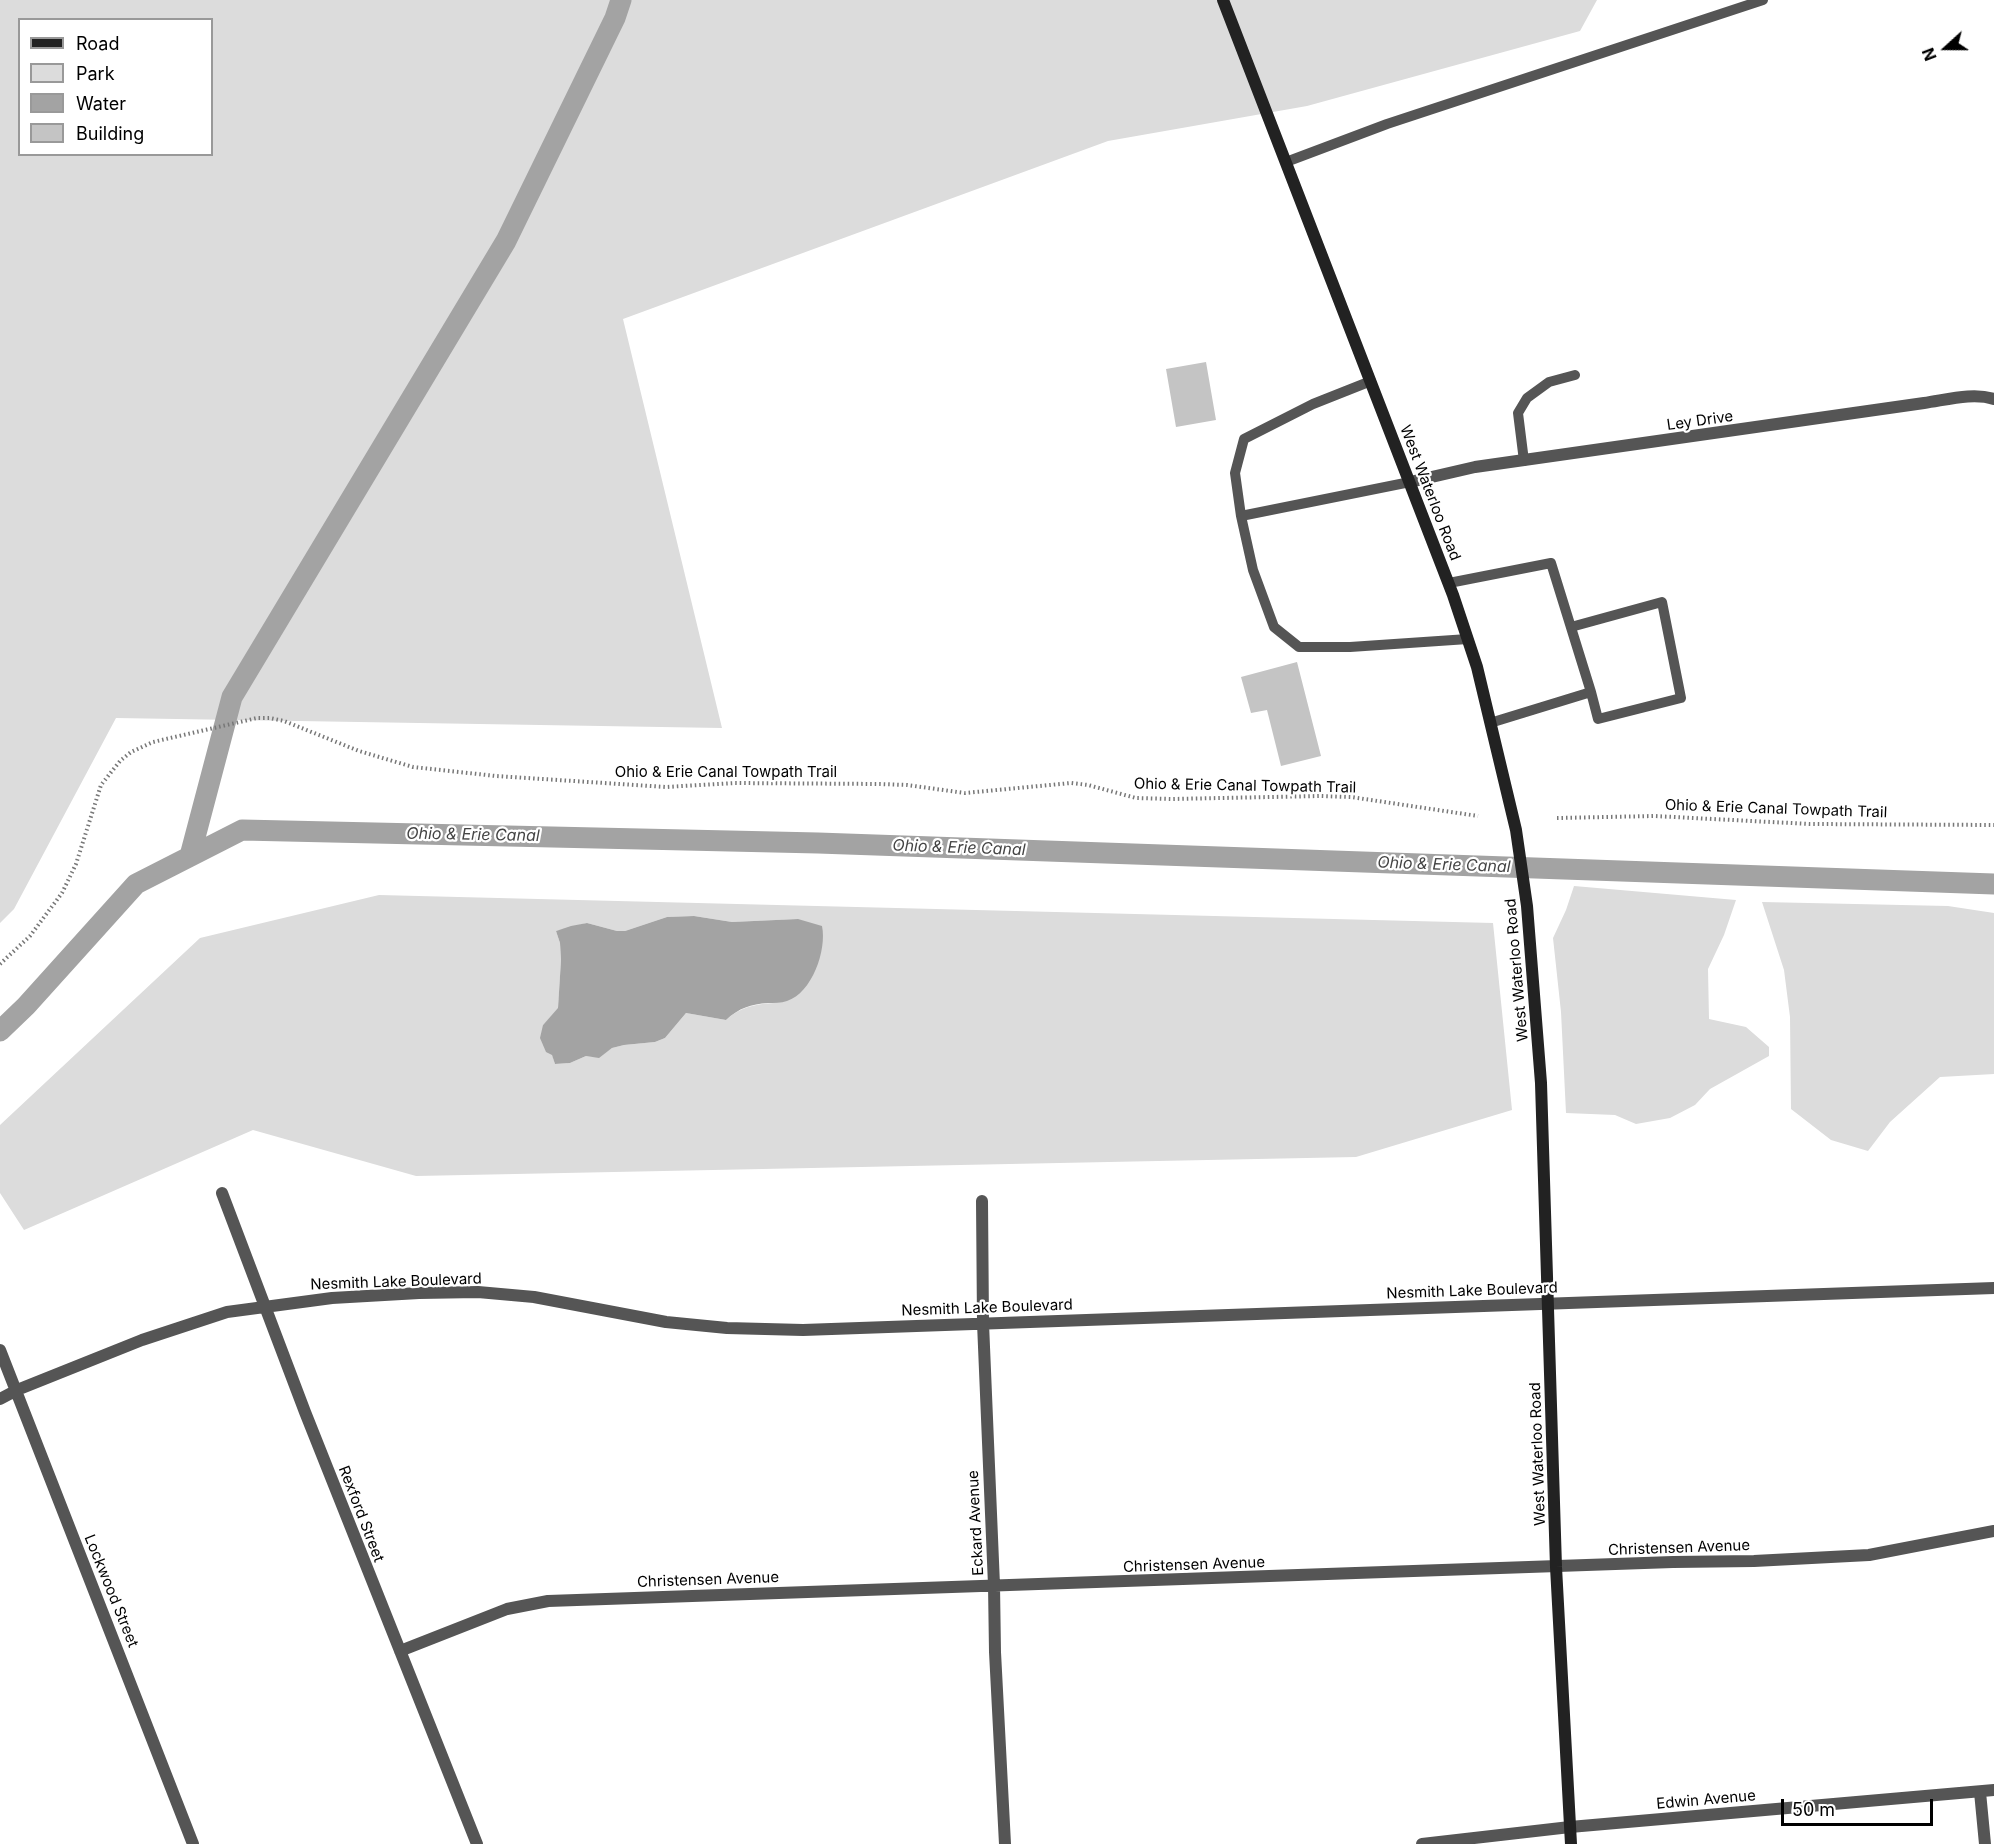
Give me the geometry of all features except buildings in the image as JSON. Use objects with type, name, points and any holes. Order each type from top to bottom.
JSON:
[{"type":"main road","name":"West Waterloo Road","points":[[1222,0],[1449,583],[1477,667],[1516,830],[1527,906],[1541,1083],[1556,1567],[1571,1844]]},
{"type":"street","name":"Ley Drive","points":[[1410,482],[1475,467],[1924,403],[1971,397],[1994,399]]},
{"type":"street","name":"Rexford Street","points":[[222,1193],[318,1445],[477,1844]]},
{"type":"street","name":"Eckard Avenue","points":[[982,1201],[983,1323],[995,1652],[1005,1844]]},
{"type":"street","name":"Nesmith Lake Boulevard","points":[[0,1399],[17,1390],[194,1322],[227,1312],[265,1305],[332,1298],[419,1293],[478,1292],[534,1297],[666,1322],[727,1328],[803,1330],[1994,1288]]},
{"type":"street","name":"Lockwood Street","points":[[0,1350],[193,1844]]},
{"type":"street","name":"Christensen Avenue","points":[[400,1651],[507,1609],[548,1601],[1841,1558],[1895,1551],[1994,1531]]},
{"type":"street","name":"Edwin Avenue","points":[[1422,1844],[1570,1827],[1994,1790]]},
{"type":"street","points":[[1980,1792],[1985,1844]]},
{"type":"lane","points":[[1286,162],[1387,124],[1763,0]]},
{"type":"lane","points":[[1524,461],[1518,413],[1527,398],[1549,382],[1575,375]]},
{"type":"lane","points":[[1371,381],[1313,404],[1244,440],[1235,473],[1241,516],[1253,570],[1274,627],[1299,647],[1350,647],[1468,639]]},
{"type":"lane","points":[[1241,516],[1410,482]]},
{"type":"lane","points":[[1449,583],[1551,563],[1598,719],[1681,698],[1662,602],[1571,627]]},
{"type":"lane","points":[[1490,723],[1591,692]]},
{"type":"path","name":"Ohio & Erie Canal Towpath Trail","points":[[0,964],[30,936],[69,880],[101,785],[108,774],[131,752],[153,742],[257,718],[284,721],[359,751],[413,767],[496,777],[666,787],[735,783],[880,784],[965,793],[1071,783],[1088,785],[1136,798],[1351,797],[1478,816]]},
{"type":"path","name":"Ohio & Erie Canal Towpath Trail","points":[[1557,818],[1654,816],[1810,824],[1994,825]]},
{"type":"green space","points":[[0,0],[1597,0],[1580,31],[1307,106],[1108,141],[623,319],[722,728],[116,718],[14,909],[0,923]]},
{"type":"green space","points":[[1574,886],[1736,900],[1724,935],[1708,969],[1709,1019],[1746,1027],[1769,1047],[1769,1056],[1710,1089],[1695,1105],[1670,1118],[1636,1124],[1615,1115],[1566,1113],[1561,1012],[1553,938]]},
{"type":"green space","points":[[379,895],[1493,923],[1512,1110],[1356,1157],[416,1176],[253,1130],[24,1230],[0,1193],[0,1125],[200,938]],"holes":[[[694,916],[732,922],[798,919],[774,1003],[748,1007],[726,1020],[686,1013],[665,1038],[655,1042],[624,1045],[612,1048],[599,1057],[586,1056],[570,1063],[555,1064],[543,1025],[558,1009],[561,960],[560,943],[556,931],[587,923],[625,931],[667,917]]]},
{"type":"green space","points":[[1762,902],[1948,906],[1994,913],[1994,1074],[1940,1077],[1890,1122],[1868,1151],[1831,1140],[1791,1109],[1790,1017],[1784,970]]},
{"type":"water","points":[[694,916],[732,922],[798,919],[822,926],[822,947],[816,970],[804,989],[787,1001],[751,1006],[736,1012],[726,1020],[686,1013],[665,1038],[655,1042],[624,1045],[612,1048],[599,1058],[586,1056],[570,1063],[555,1064],[552,1055],[546,1052],[540,1038],[543,1025],[558,1008],[561,960],[560,943],[556,931],[587,923],[625,931],[667,917]]},
{"type":"waterway","points":[[190,856],[232,697],[506,241],[615,18],[621,0]]},
{"type":"waterway","name":"Ohio & Erie Canal","points":[[0,1031],[26,1006],[136,884],[242,830],[818,843],[1994,884]]}]
